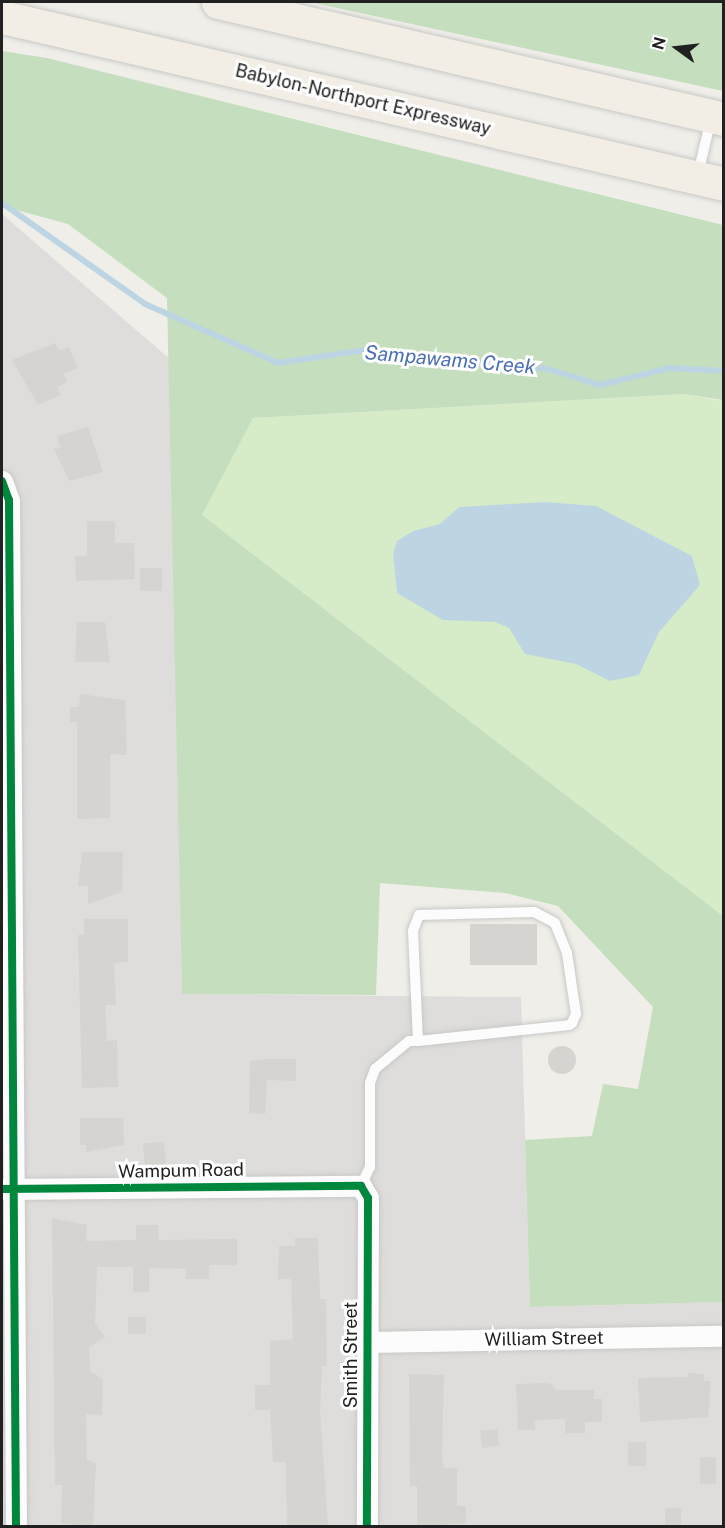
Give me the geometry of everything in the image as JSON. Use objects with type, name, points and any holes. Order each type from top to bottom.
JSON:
[{"type":"main road","points":[[218,2],[718,117]]},
{"type":"main road","name":"Babylon-Northport Expressway","points":[[2,17],[710,181]]},
{"type":"street","points":[[5,491],[7,1189],[16,1527]]},
{"type":"street","name":"Wampum Road","points":[[7,1189],[361,1186]]},
{"type":"street","name":"Smith Street","points":[[361,1186],[368,1198],[365,1342],[367,1527]]},
{"type":"street","name":"William Street","points":[[365,1342],[723,1336]]},
{"type":"lane","points":[[710,181],[718,117]]},
{"type":"lane","points":[[361,1186],[370,1167],[375,1069],[418,1041],[572,1023],[576,1014],[567,953],[555,923],[534,912],[419,915],[413,930],[418,1041]]},
{"type":"shaded area","points":[[2,214],[171,360],[182,994],[521,997],[530,1307],[723,1302],[723,1526],[2,1526]]},
{"type":"green space","points":[[308,2],[723,2],[723,91],[319,4]]},
{"type":"green space","points":[[2,51],[47,58],[723,225],[723,400],[684,394],[253,418],[202,515],[723,916],[723,1302],[530,1307],[525,1140],[592,1136],[603,1084],[638,1089],[653,1007],[558,906],[505,893],[380,883],[376,995],[182,994],[167,298],[68,224],[2,206]]},
{"type":"green space","points":[[684,394],[723,401],[723,916],[202,515],[252,418]]},
{"type":"water","points":[[546,502],[596,506],[692,556],[700,585],[659,632],[639,675],[610,681],[576,664],[525,654],[509,628],[495,622],[443,620],[397,593],[393,554],[397,541],[413,531],[440,524],[459,507]]},
{"type":"building","points":[[55,343],[59,351],[69,347],[78,368],[64,374],[68,382],[57,387],[61,395],[38,405],[12,360]]},
{"type":"building","points":[[88,427],[103,472],[69,481],[54,449],[60,448],[57,436]]},
{"type":"building","points":[[87,521],[115,521],[115,543],[134,543],[135,579],[76,581],[75,556],[87,556]]},
{"type":"building","points":[[140,568],[162,568],[162,591],[140,591]]},
{"type":"building","points":[[77,622],[105,622],[110,662],[75,662]]},
{"type":"building","points":[[80,694],[125,700],[127,755],[110,754],[110,818],[77,819],[77,722],[70,722],[70,707],[79,707]]},
{"type":"building","points":[[82,852],[123,852],[122,892],[88,904],[88,886],[78,886]]},
{"type":"building","points":[[84,919],[128,919],[128,962],[114,963],[116,1005],[105,1005],[107,1041],[117,1040],[118,1087],[82,1088],[78,935],[84,935]]},
{"type":"building","points":[[470,924],[537,924],[537,965],[470,965]]},
{"type":"building","points":[[562,1046],[572,1050],[576,1060],[572,1070],[562,1074],[552,1070],[548,1060],[552,1050]]},
{"type":"building","points":[[296,1059],[296,1081],[267,1080],[265,1114],[249,1113],[250,1061]]},
{"type":"building","points":[[80,1118],[123,1118],[124,1145],[86,1152],[86,1145],[80,1145]]},
{"type":"building","points":[[164,1142],[166,1165],[145,1167],[143,1144]]},
{"type":"building","points":[[52,1218],[87,1225],[86,1241],[136,1240],[136,1225],[158,1225],[159,1240],[237,1239],[237,1265],[209,1265],[209,1279],[186,1279],[186,1269],[149,1268],[149,1292],[133,1292],[133,1267],[97,1267],[95,1324],[105,1337],[89,1347],[90,1371],[103,1379],[102,1415],[86,1414],[87,1460],[96,1463],[93,1527],[61,1523],[62,1485],[55,1485]]},
{"type":"building","points":[[295,1238],[318,1238],[320,1299],[326,1299],[327,1366],[322,1366],[320,1411],[328,1527],[287,1527],[286,1462],[273,1462],[270,1410],[255,1410],[255,1385],[270,1385],[270,1341],[293,1339],[291,1279],[278,1279],[279,1246],[295,1246]]},
{"type":"building","points":[[128,1317],[146,1317],[146,1334],[128,1334]]},
{"type":"building","points":[[688,1373],[704,1374],[704,1381],[711,1381],[708,1417],[640,1422],[638,1378],[688,1377]]},
{"type":"building","points":[[409,1374],[444,1375],[442,1459],[444,1468],[457,1468],[457,1506],[466,1506],[466,1523],[417,1527],[417,1486],[410,1486]]},
{"type":"building","points":[[549,1383],[557,1390],[594,1390],[594,1399],[602,1399],[602,1422],[585,1422],[585,1433],[565,1433],[565,1419],[535,1420],[535,1430],[518,1430],[516,1384]]},
{"type":"building","points":[[497,1429],[499,1446],[482,1448],[480,1431]]},
{"type":"building","points":[[628,1442],[646,1442],[646,1466],[628,1466]]},
{"type":"building","points":[[700,1457],[716,1457],[716,1484],[700,1484]]},
{"type":"building","points":[[665,1508],[681,1508],[681,1526],[665,1526]]},
{"type":"waterway","name":"Sampawams Creek","points":[[2,203],[145,304],[278,363],[365,350],[548,369],[600,385],[669,368],[724,371]]},
{"type":"cycle path","points":[[2,481],[9,500],[16,1526]]},
{"type":"cycle path","points":[[2,1189],[361,1186],[368,1198],[367,1526]]}]
